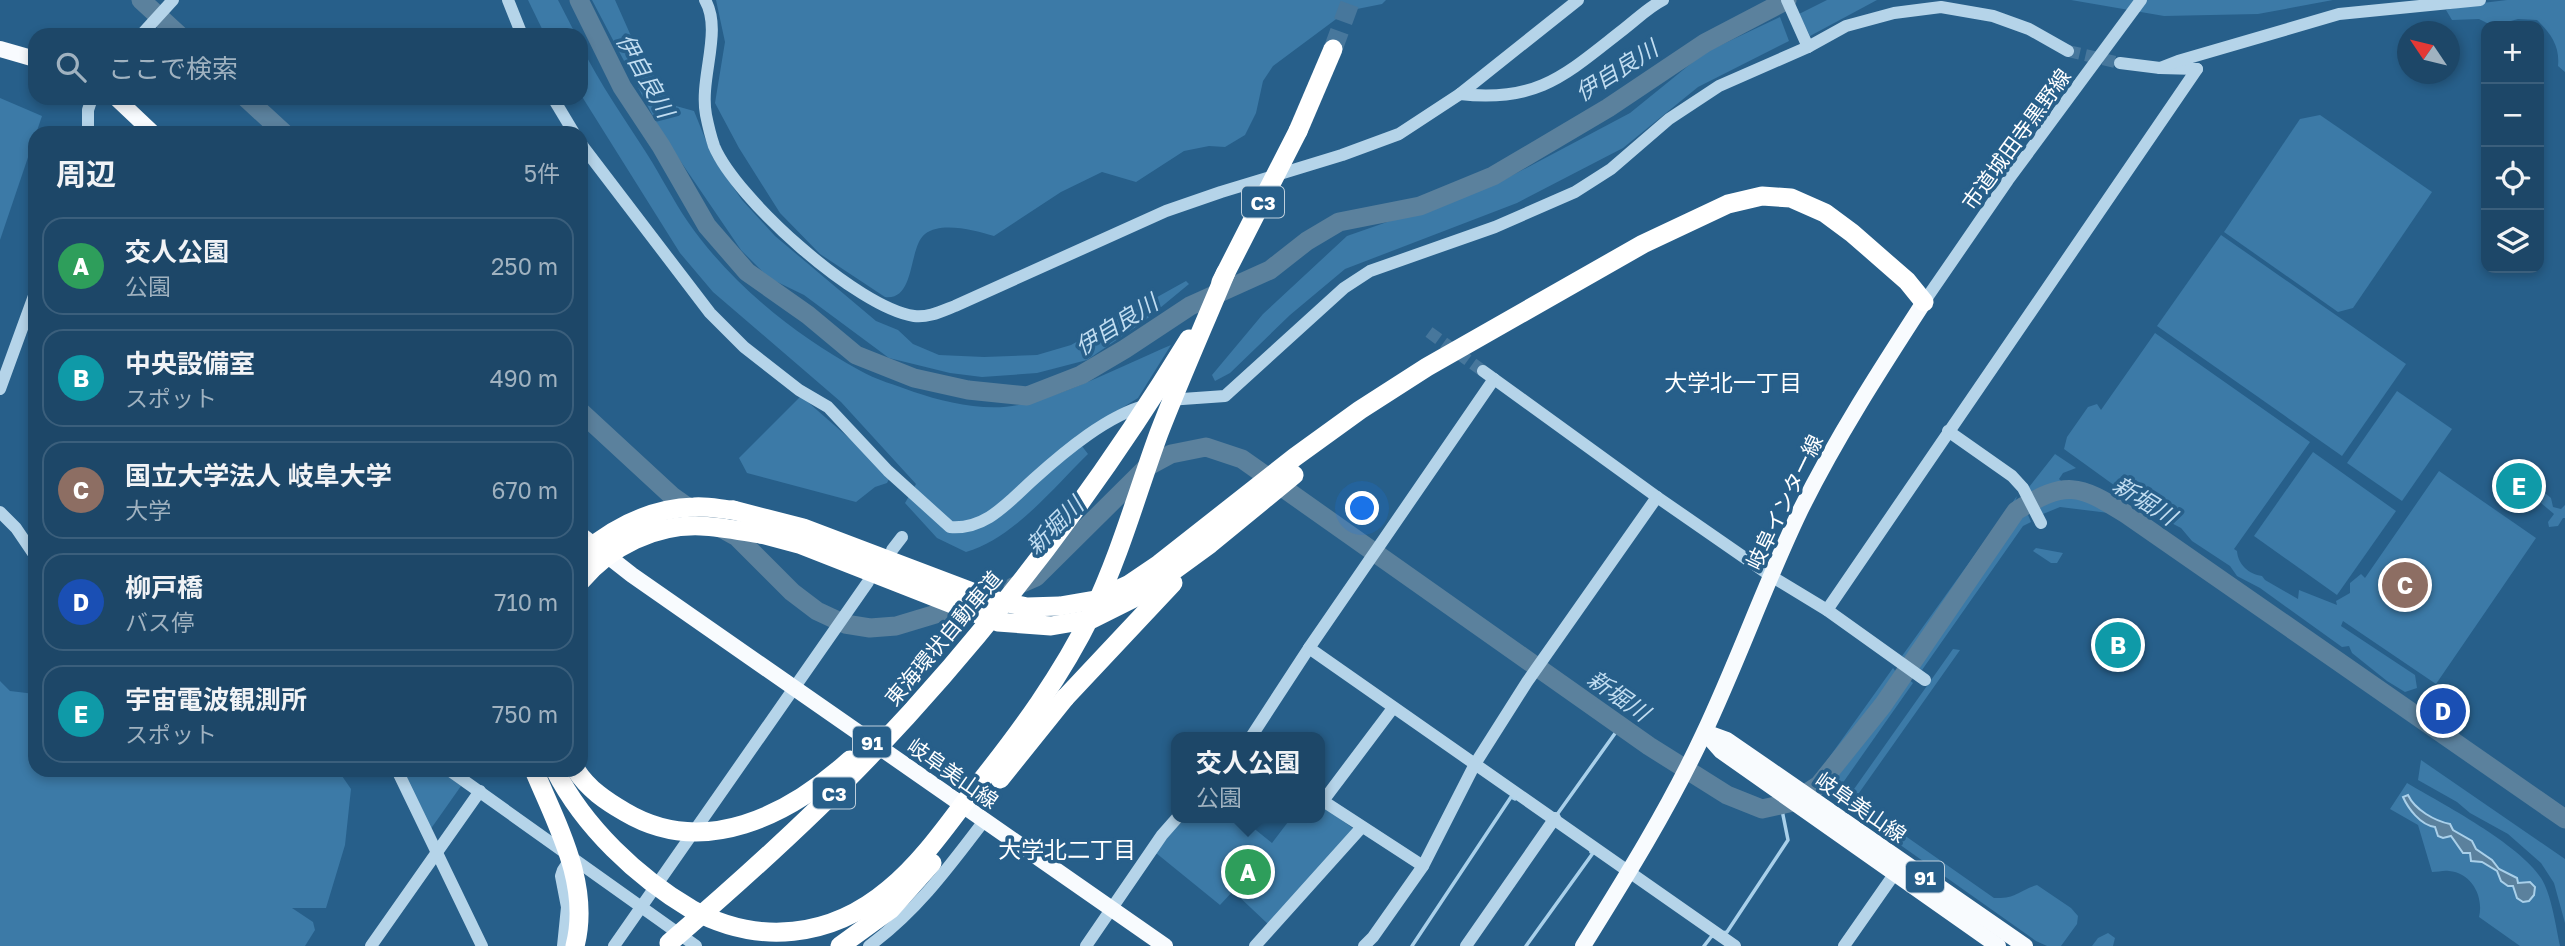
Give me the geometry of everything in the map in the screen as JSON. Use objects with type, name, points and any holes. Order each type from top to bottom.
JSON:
[{"type":"highway","name":"東海環状自動車道","points":[[664,946],[753,871],[831,796],[991,625],[1104,468],[1182,349],[1227,272],[1298,131],[1333,49]]},
{"type":"highway","points":[[588,573],[616,550],[655,532],[701,526],[761,534],[917,581],[1027,607],[1060,606],[1095,600],[1128,585],[1256,496],[1360,410],[1427,367],[1643,244],[1728,204],[1762,196],[1791,198],[1825,213],[1907,281],[1924,302]]},
{"type":"highway","points":[[560,777],[582,810],[653,885],[711,921],[759,933],[793,933],[821,928],[860,910],[890,888],[918,860],[1018,734],[1070,654],[1111,570],[1160,431],[1227,272]]},
{"type":"highway","points":[[840,946],[891,909],[921,877],[1065,698],[1256,496]]},
{"type":"highway","points":[[588,549],[604,536],[646,516],[695,507],[733,510],[803,528],[917,581],[991,625],[1051,626],[1092,619],[1140,595],[1210,544]]},
{"type":"highway","points":[[582,777],[602,798],[659,828],[695,832],[729,829],[760,819],[792,804],[823,784],[991,625]]},
{"type":"highway","points":[[537,777],[574,869],[579,931],[575,946]]},
{"type":"main road","points":[[0,48],[28,57]]},
{"type":"main road","points":[[123,105],[146,126]]},
{"type":"main road","name":"岐阜インター線","points":[[1705,732],[1800,512],[1841,433],[1924,302]]},
{"type":"main road","name":"岐阜美山線","points":[[588,540],[632,575],[1165,946]]},
{"type":"main road","points":[[1583,946],[1630,872],[1705,732]]},
{"type":"main road","name":"岐阜美山線","points":[[1705,732],[1727,740],[1796,788],[1820,812],[1895,873],[1998,946]]},
{"type":"main road","name":"岐阜美山線","points":[[1705,732],[1721,751],[1779,792],[1820,812],[2025,946]]},
{"type":"street","points":[[147,28],[173,0]]},
{"type":"street","points":[[508,0],[519,28]]},
{"type":"street","points":[[705,0],[713,27],[706,67],[705,113],[715,147],[737,182],[771,220],[827,268],[868,297],[895,311],[913,316],[926,316],[955,306],[1166,211],[1399,134],[1460,94],[1578,0]]},
{"type":"street","points":[[1460,94],[1507,96],[1536,89],[1562,78],[1663,0]]},
{"type":"street","points":[[1787,0],[1806,43]]},
{"type":"street","name":"市道城田寺黒野線","points":[[1924,302],[2008,180],[2141,0]]},
{"type":"street","points":[[2160,68],[2339,15],[2480,0]]},
{"type":"street","points":[[588,153],[710,313],[744,347],[799,390],[828,407],[888,471],[950,527],[963,528],[979,524],[1008,504],[1035,478],[1093,432],[1131,409],[1167,400],[1225,396],[1344,288],[1370,271],[1495,227],[1575,191],[1611,169],[1670,120],[1719,86],[1806,43],[1846,26],[1894,13],[1941,7],[1993,16],[2029,29],[2068,51]]},
{"type":"street","points":[[1827,610],[2197,69],[2120,63]]},
{"type":"street","points":[[88,126],[90,105]]},
{"type":"street","points":[[557,105],[570,126]]},
{"type":"street","points":[[0,389],[28,312]]},
{"type":"street","points":[[1254,732],[1489,375],[1657,497],[1771,576],[1827,610],[1925,680]]},
{"type":"street","points":[[1948,431],[2012,475],[2023,488],[2041,523]]},
{"type":"street","points":[[1364,946],[1374,937],[1423,866],[1475,764],[1527,682],[1657,497]]},
{"type":"street","points":[[0,512],[28,545]]},
{"type":"street","points":[[892,550],[902,537]]},
{"type":"street","points":[[614,946],[868,582]]},
{"type":"street","points":[[1309,648],[1735,946]]},
{"type":"street","points":[[1325,795],[1393,708]]},
{"type":"street","points":[[400,777],[482,946]]},
{"type":"street","points":[[459,777],[696,946]]},
{"type":"street","points":[[371,946],[480,791]]},
{"type":"street","points":[[1325,803],[1423,866]]},
{"type":"street","points":[[1466,946],[1555,818]]},
{"type":"street","points":[[869,946],[916,906],[984,821]]},
{"type":"street","points":[[1086,946],[1173,823]]},
{"type":"street","points":[[1255,946],[1361,828]]},
{"type":"street","points":[[564,946],[566,907],[561,876],[571,858]]},
{"type":"street","points":[[1844,946],[1895,873]]},
{"type":"shaded area","points":[[528,0],[558,0],[572,28],[542,28]]},
{"type":"shaded area","points":[[592,0],[615,0],[631,36],[668,99],[676,106],[694,111],[713,158],[742,200],[775,236],[876,321],[898,330],[913,344],[939,355],[1037,355],[1071,345],[1186,281],[1189,284],[1143,322],[1087,360],[1037,373],[982,377],[950,373],[889,358],[804,295],[769,278],[741,250],[664,137]]},
{"type":"shaded area","points":[[716,0],[1386,0],[1382,4],[1347,11],[1273,66],[1263,81],[1256,113],[1245,135],[1225,147],[1209,146],[1184,151],[1136,182],[1102,172],[1061,192],[994,236],[959,228],[932,230],[920,241],[902,291],[895,296],[885,297],[820,254],[780,213],[739,148],[715,103],[725,42]]},
{"type":"shaded area","points":[[1827,0],[1877,0],[1810,36],[1799,14]]},
{"type":"shaded area","points":[[2071,0],[2333,0],[2258,14],[2164,16]]},
{"type":"shaded area","points":[[2507,0],[2565,0],[2565,72],[2558,66],[2558,52],[2544,28],[2544,21],[2452,20],[2446,10]]},
{"type":"shaded area","points":[[1780,17],[1789,41],[1698,87],[1623,148],[1517,203],[1345,269],[1290,315],[1230,373],[1215,381],[1212,375],[1263,314],[1347,236],[1496,184],[1630,113],[1704,53]]},
{"type":"shaded area","points":[[588,58],[683,214],[723,266],[788,324],[866,374],[938,399],[979,407],[1005,407],[1057,394],[1171,345],[1138,398],[1075,437],[1088,454],[1047,496],[1000,536],[966,552],[937,538],[905,503],[916,484],[841,402],[713,292],[680,253],[587,105]]},
{"type":"shaded area","points":[[0,98],[42,116],[39,126],[28,126],[28,157],[0,240]]},
{"type":"shaded area","points":[[2320,115],[2432,192],[2353,308],[2338,312],[2224,232],[2300,119]]},
{"type":"shaded area","points":[[2221,235],[2406,364],[2342,456],[2157,326]]},
{"type":"shaded area","points":[[2155,333],[2310,442],[2234,549],[2242,565],[2249,571],[2262,576],[2298,599],[2299,590],[2337,605],[2336,601],[2350,593],[2350,583],[2361,574],[2365,578],[2439,471],[2536,538],[2436,684],[2343,621],[2341,626],[2415,675],[2417,688],[2405,692],[2387,681],[2352,653],[2349,646],[2342,647],[2260,588],[2237,576],[2230,566],[2192,541],[2181,528],[2154,514],[2064,449],[2067,437],[2088,407],[2097,404],[2101,410]]},
{"type":"shaded area","points":[[2397,391],[2452,429],[2402,501],[2347,463]]},
{"type":"shaded area","points":[[801,396],[891,475],[887,483],[875,487],[856,502],[747,473],[739,458]]},
{"type":"shaded area","points":[[2313,452],[2396,511],[2337,595],[2254,536]]},
{"type":"shaded area","points":[[2055,454],[2076,468],[2063,473],[2059,479],[2077,496],[2110,504],[2109,513],[2060,507],[2043,514],[2029,487]]},
{"type":"shaded area","points":[[2545,493],[2551,498],[2553,507],[2561,509],[2565,505],[2565,518],[2558,526],[2549,527],[2548,522],[2554,514],[2541,503]]},
{"type":"shaded area","points":[[2017,496],[2012,511],[1909,660],[1902,656]]},
{"type":"shaded area","points":[[2026,510],[2031,522],[2023,526],[1922,670],[1914,665],[2018,514]]},
{"type":"shaded area","points":[[2036,548],[2063,553],[2057,563],[2051,563],[2033,551]]},
{"type":"shaded area","points":[[1953,649],[1960,650],[1854,800],[1994,898],[2012,896],[2037,885],[2071,908],[2078,916],[2077,924],[2061,946],[2047,946],[2036,941],[1848,808],[1847,799]]},
{"type":"shaded area","points":[[1893,668],[1899,676],[1818,784],[1813,780]]},
{"type":"shaded area","points":[[1907,678],[1913,683],[1835,794],[1821,789]]},
{"type":"shaded area","points":[[0,681],[10,691],[28,693],[28,777],[343,777],[351,789],[345,845],[326,908],[292,908],[313,922],[315,930],[305,946],[0,946]]},
{"type":"shaded area","points":[[2421,760],[2565,859],[2565,923],[2554,883],[2541,863],[2508,834],[2418,780]]},
{"type":"shaded area","points":[[404,777],[449,777],[461,786],[430,830]]},
{"type":"shaded area","points":[[2407,783],[2479,826],[2530,865],[2548,892],[2560,946],[2520,946],[2479,917],[2478,894],[2470,881],[2449,871],[2432,872],[2418,825],[2390,809]]},
{"type":"shaded area","points":[[2408,795],[2426,814],[2450,824],[2453,830],[2472,841],[2476,849],[2492,860],[2499,869],[2517,878],[2518,883],[2530,882],[2535,887],[2534,895],[2529,901],[2523,902],[2517,898],[2513,886],[2501,881],[2497,871],[2482,862],[2471,861],[2470,853],[2463,853],[2451,836],[2438,836],[2435,827],[2424,823],[2411,811],[2403,797]]},
{"type":"shaded area","points":[[1325,808],[1355,830],[1269,925],[1233,891],[1220,905],[1156,853],[1181,823],[1247,823],[1272,843],[1287,823],[1325,823]]},
{"type":"shaded area","points":[[2108,933],[2115,938],[2113,946],[2092,946],[2098,938]]},
{"type":"waterway","name":"新堀川","points":[[141,0],[171,28]]},
{"type":"waterway","name":"伊自良川","points":[[579,0],[622,87],[661,146],[707,226],[747,272],[808,315],[856,355],[914,378],[968,390],[1027,396],[1081,375],[1190,306],[1270,270],[1307,241],[1339,222],[1420,206],[1493,176],[1608,108],[1705,43],[1787,0]]},
{"type":"waterway","name":"新堀川","points":[[254,105],[276,126]]},
{"type":"waterway","name":"新堀川","points":[[588,418],[672,496],[737,537],[792,592],[817,611],[845,624],[870,628],[896,626],[969,604]]},
{"type":"waterway","name":"新堀川","points":[[1013,587],[1036,577],[1147,467],[1171,454],[1206,447],[1242,459],[1649,746],[1727,795],[1762,809],[1793,802],[1819,785],[1883,705],[2016,511],[2048,494],[2072,490],[2096,497],[2126,514],[2565,819]]},
{"type":"waterway","points":[[1556,816],[1621,725]]},
{"type":"waterway","points":[[1412,946],[1511,797],[1515,799]]},
{"type":"waterway","points":[[1722,933],[1727,932],[1788,840],[1781,805]]},
{"type":"waterway","points":[[1526,946],[1593,853],[1591,852]]},
{"type":"waterway","points":[[1704,946],[1715,935]]},
{"type":"tunnel","points":[[1333,49],[1351,0]]},
{"type":"tunnel","points":[[2068,51],[2120,63]]},
{"type":"tunnel","points":[[1429,332],[1483,371]]},
{"type":"place","name":"宇宙電波観測所","points":[[2519,486]]},
{"type":"place","name":"国立大学法人 岐阜大学","points":[[2405,585]]},
{"type":"place","name":"中央設備室","points":[[2118,645]]},
{"type":"place","name":"柳戸橋","points":[[2443,711]]},
{"type":"place","name":"交人公園","points":[[1248,872]]},
{"type":"district","name":"大学北一丁目","points":[[1733,382]]},
{"type":"district","name":"大学北二丁目","points":[[1067,849]]}]
